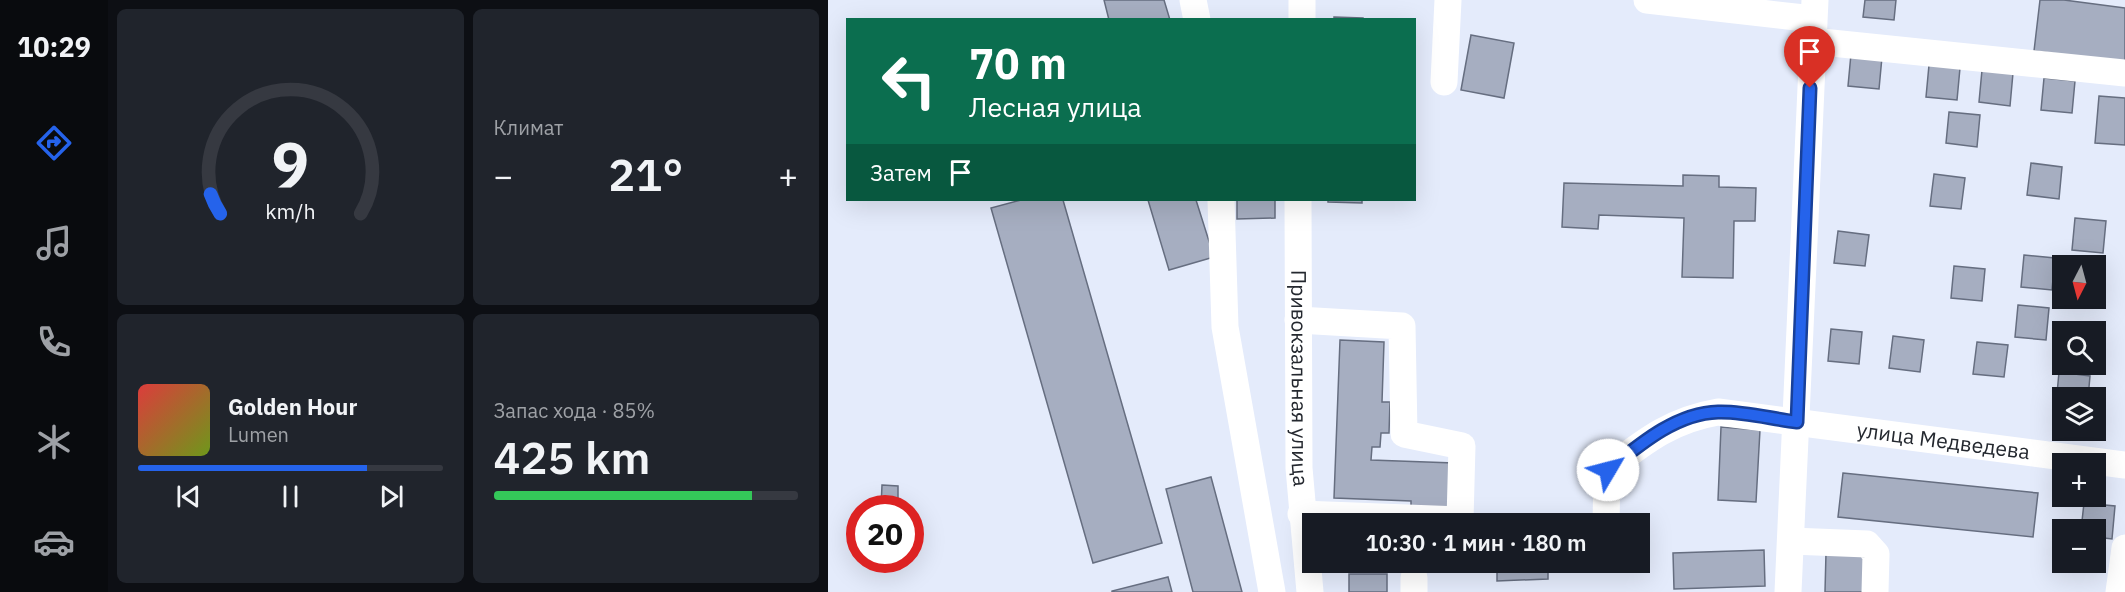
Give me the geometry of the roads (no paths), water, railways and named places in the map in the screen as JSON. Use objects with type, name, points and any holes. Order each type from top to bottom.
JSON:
[{"type":"street","points":[[1193,0],[1197,18]]},
{"type":"street","points":[[1302,0],[1302,18]]},
{"type":"street","points":[[1444,82],[1448,0]]},
{"type":"street","points":[[1647,0],[1813,20],[2125,73]]},
{"type":"street","points":[[1788,592],[1813,20]]},
{"type":"street","points":[[1221,201],[1225,327],[1272,592]]},
{"type":"street","name":"Привокзальная улица","points":[[1298,201],[1301,514],[1310,592]]},
{"type":"street","points":[[1298,320],[1402,326],[1404,434],[1462,446],[1460,520],[1301,514]]},
{"type":"street","name":"улица Медведева","points":[[1606,513],[1608,470],[1646,440],[1690,417],[1718,412],[2125,465]]},
{"type":"street","points":[[1791,541],[1867,544],[1876,554],[1875,592]]},
{"type":"street","points":[[2119,592],[2125,548]]}]
